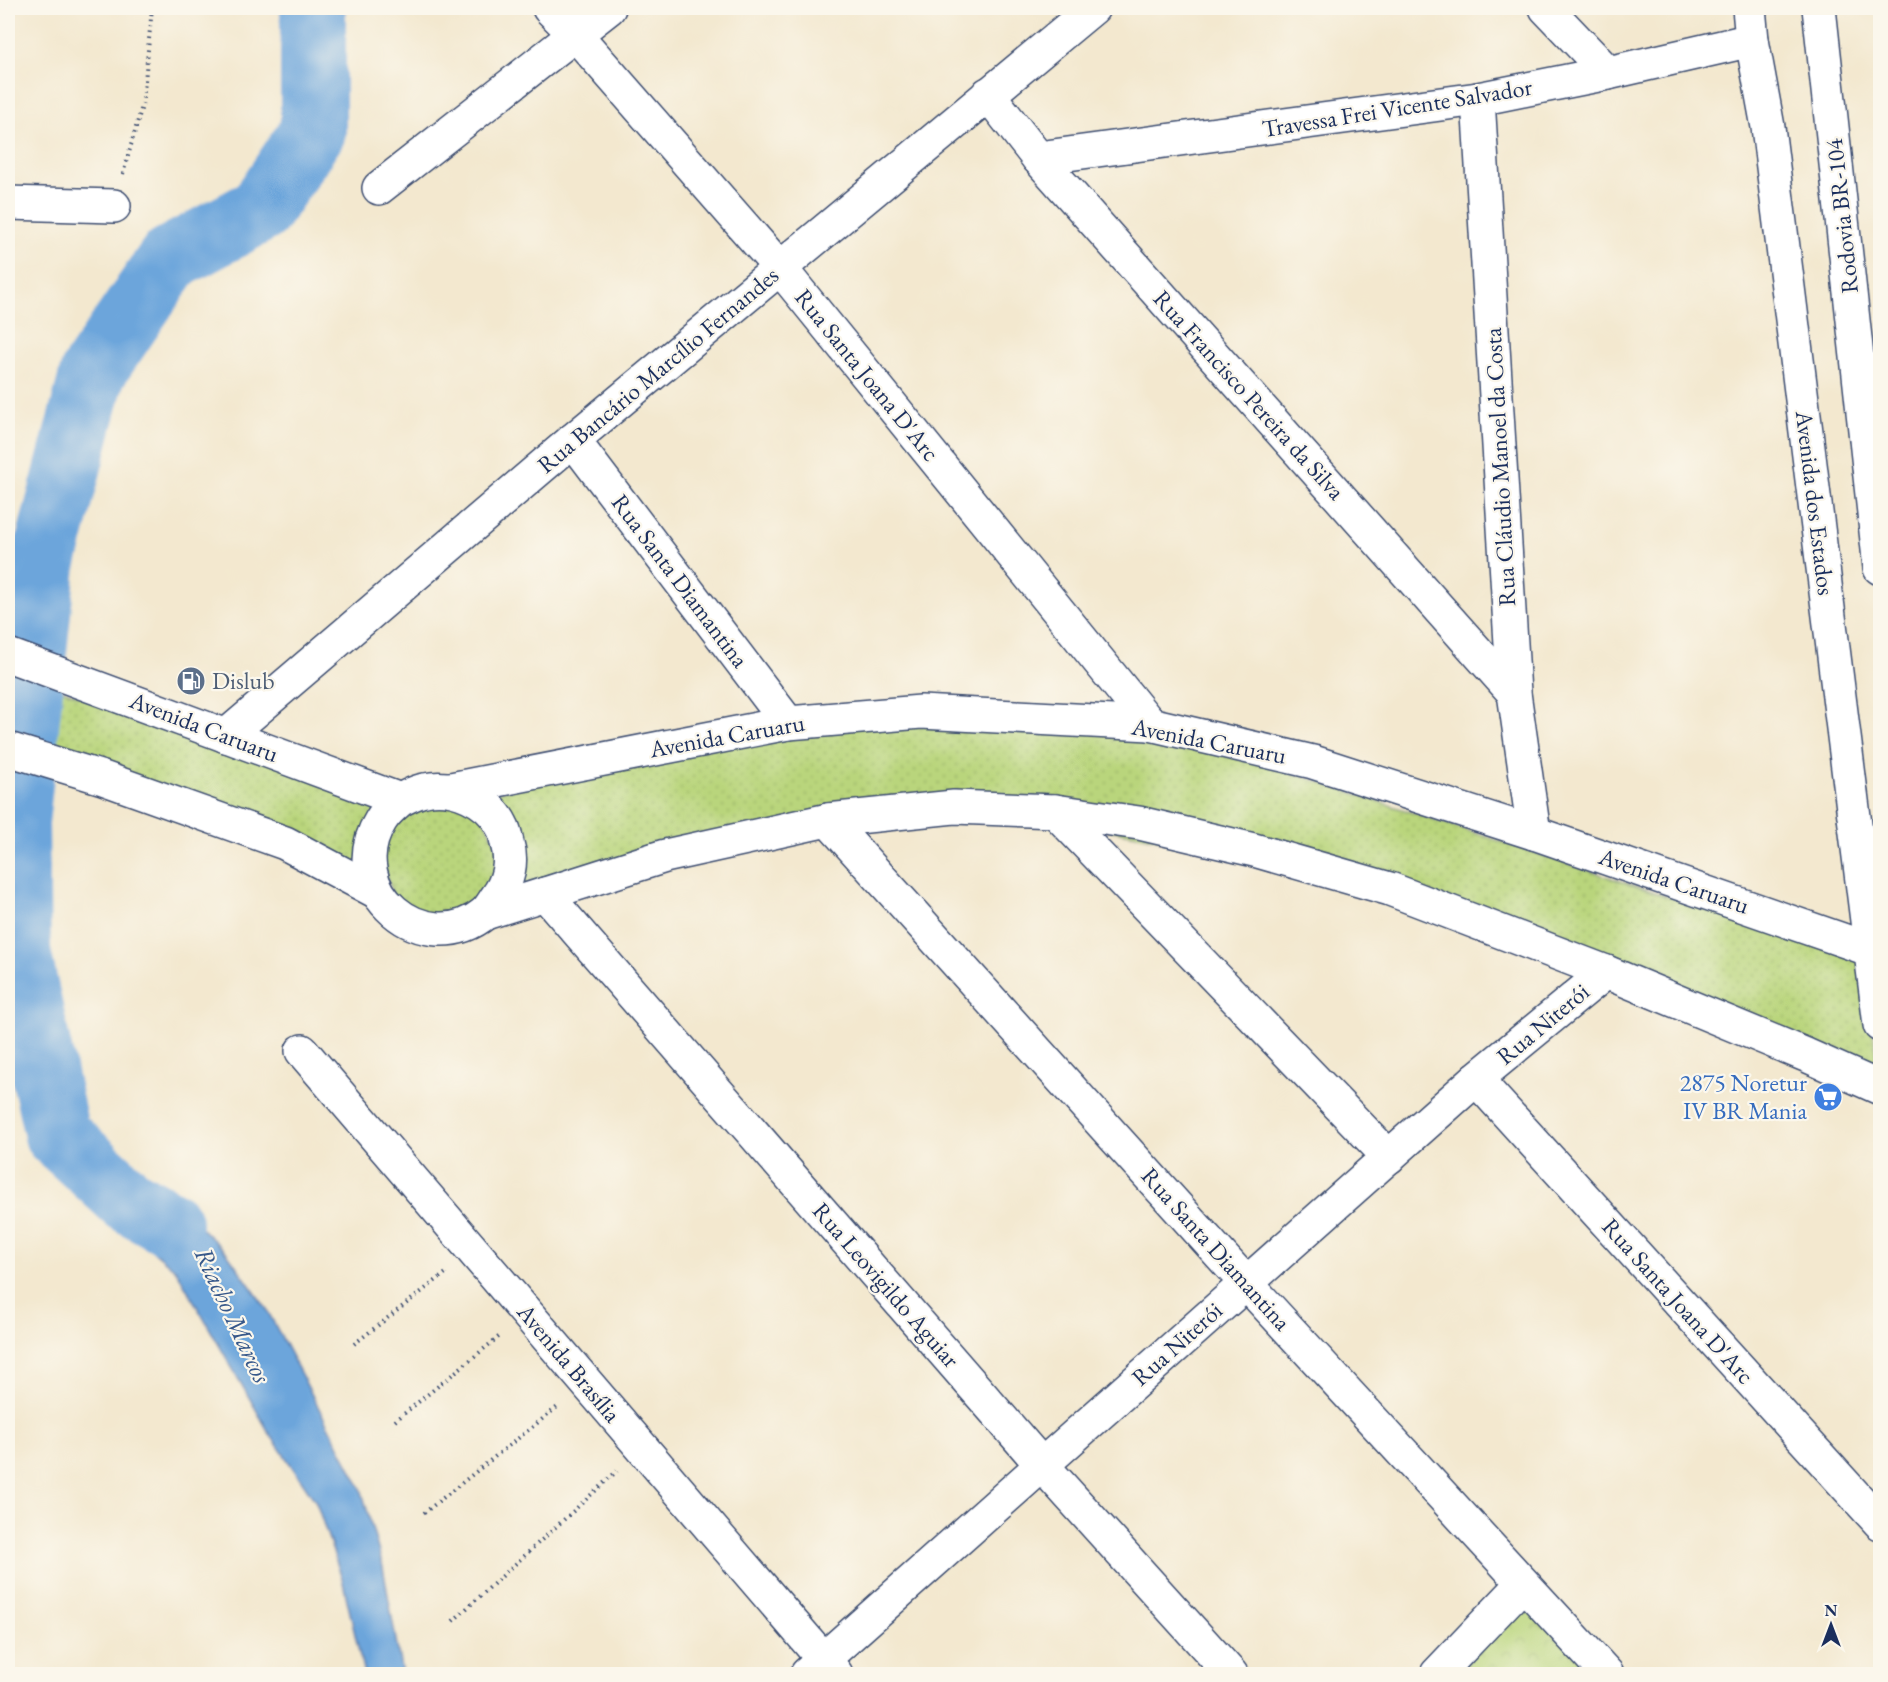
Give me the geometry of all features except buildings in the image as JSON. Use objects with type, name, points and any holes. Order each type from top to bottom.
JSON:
[{"type":"main road","name":"Rua Santa Joana D'Arc","points":[[549,8],[576,35],[780,268],[1150,724]]},
{"type":"main road","points":[[380,188],[609,8]]},
{"type":"main road","name":"Rua Bancário Marcílio Fernandes","points":[[226,736],[573,440],[1093,8]]},
{"type":"main road","points":[[1546,8],[1608,73]]},
{"type":"main road","name":"Avenida dos Estados","points":[[1749,8],[1752,40],[1768,127],[1876,952],[1879,1012]]},
{"type":"main road","name":"Rodovia BR-104","points":[[1819,8],[1881,568]]},
{"type":"main road","name":"Travessa Frei Vicente Salvador","points":[[1038,158],[1478,99],[1608,73],[1752,40]]},
{"type":"main road","name":"Rua Francisco Pereira da Silva","points":[[988,94],[1038,158],[1514,693]]},
{"type":"main road","name":"Rua Cláudio Manoel da Costa","points":[[1478,99],[1514,693],[1534,833]]},
{"type":"main road","points":[[8,203],[114,206]]},
{"type":"main road","name":"Rua Santa Diamantina","points":[[573,440],[788,723]]},
{"type":"main road","name":"Avenida Caruaru","points":[[8,655],[400,800]]},
{"type":"main road","name":"Avenida Caruaru","points":[[1876,952],[1534,833],[1312,762],[1150,724],[921,712],[788,723],[451,789],[424,790],[400,800],[381,819],[370,842],[369,868],[377,892],[393,912],[414,924],[439,929],[463,925],[485,913],[665,856],[828,820],[954,807],[1055,811],[1139,823],[1254,850],[1390,889],[1606,972],[1881,1088]]},
{"type":"main road","name":"Avenida Caruaru","points":[[8,749],[103,778],[285,843],[377,892]]},
{"type":"main road","name":"Avenida Caruaru","points":[[451,789],[480,801],[502,825],[511,855],[505,887],[485,913]]},
{"type":"main road","points":[[1055,811],[1389,1157]]},
{"type":"main road","name":"Rua Santa Diamantina","points":[[828,820],[1246,1283],[1607,1674]]},
{"type":"main road","name":"Rua Leovigildo Aguiar","points":[[545,894],[1042,1465],[1231,1674]]},
{"type":"main road","name":"Rua Niterói","points":[[822,1670],[1042,1465],[1246,1283],[1476,1079],[1606,972]]},
{"type":"main road","name":"Avenida Brasília","points":[[302,1051],[642,1448],[822,1670]]},
{"type":"main road","name":"Rua Santa Joana D'Arc","points":[[1476,1079],[1881,1523]]},
{"type":"main road","points":[[1437,1674],[1523,1584]]},
{"type":"path","points":[[114,206],[143,102],[152,8]]},
{"type":"path","points":[[354,1344],[474,1251]]},
{"type":"path","points":[[395,1421],[527,1314]]},
{"type":"path","points":[[424,1513],[587,1384]]},
{"type":"path","points":[[453,1621],[642,1448]]},
{"type":"green space","points":[[8,671],[386,803],[365,877],[8,738]]},
{"type":"green space","points":[[946,720],[1116,729],[1277,768],[1864,961],[1878,1071],[1410,885],[946,800],[510,894],[488,794],[786,732]]},
{"type":"green space","points":[[432,795],[478,808],[502,856],[483,903],[439,921],[393,896],[378,844],[387,828]]},
{"type":"green space","points":[[1517,1598],[1597,1674],[1459,1674]]},
{"type":"water","name":"Riacho Marcos","points":[[112,1153],[145,1174],[227,1253],[266,1308],[361,1488],[383,1567],[402,1674],[364,1674],[342,1578],[316,1502],[270,1434],[176,1270],[80,1189]]},
{"type":"waterway","points":[[169,1223],[128,1200],[57,1135],[18,952],[16,823],[43,565],[93,372],[170,259],[260,210],[313,131],[313,8]]},
{"type":"place","name":"Dislub","points":[[191,681]]},
{"type":"place","name":"2875 Noretur IV BR Mania","points":[[1828,1097]]}]
